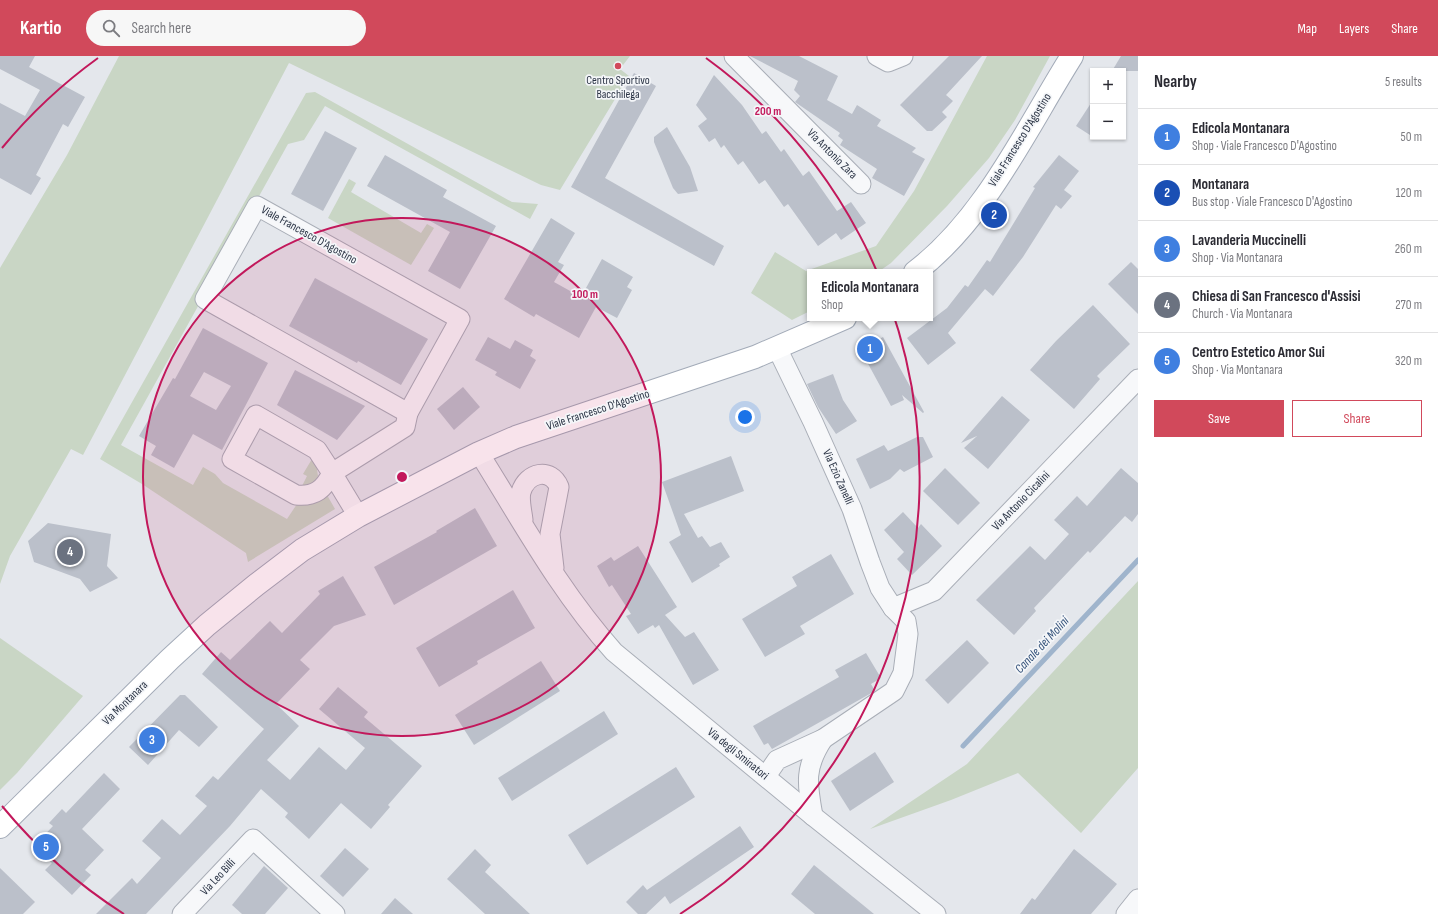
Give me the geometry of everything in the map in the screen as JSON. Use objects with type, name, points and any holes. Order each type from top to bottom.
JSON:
[{"type":"main road","name":"Viale Francesco D'Agostino","points":[[919,269],[956,234],[985,196],[1072,56]]},
{"type":"main road","name":"Viale Francesco D'Agostino","points":[[256,585],[302,550],[358,516],[479,452],[516,437],[755,357],[838,321]]},
{"type":"main road","name":"Via Montanara","points":[[0,828],[170,659],[207,625],[256,585]]},
{"type":"street","name":"Via Antonio Zara","points":[[734,56],[861,184]]},
{"type":"street","points":[[877,56],[888,62],[903,56]]},
{"type":"street","name":"Viale Francesco D'Agostino","points":[[358,516],[332,473],[317,450],[256,415],[232,459],[296,495],[308,496],[316,492],[323,487],[332,473],[405,427],[408,412],[460,319],[257,206],[205,299],[408,412]]},
{"type":"street","name":"Via Ezio Zanelli","points":[[777,348],[813,422],[852,509],[880,588],[893,608]]},
{"type":"street","name":"Via Antonio Cicalini","points":[[893,608],[934,591],[1138,379]]},
{"type":"street","name":"Via degli Sminatori","points":[[479,452],[556,577],[600,636],[614,652],[813,816],[936,914]]},
{"type":"street","name":"Via degli Sminatori","points":[[523,522],[521,492],[525,483],[531,477],[538,474],[548,474],[556,480],[559,487],[550,534],[552,560],[556,577]]},
{"type":"street","points":[[766,776],[777,760],[823,739],[894,691],[903,673],[906,658],[897,636],[893,608]]},
{"type":"street","points":[[813,816],[807,790],[808,778],[815,751],[823,739]]},
{"type":"street","name":"Via Leo Billi","points":[[182,914],[253,839],[335,914]]},
{"type":"street","points":[[1126,914],[1138,899]]},
{"type":"green space","points":[[119,56],[630,56],[620,69],[629,76],[560,190],[541,185],[289,63],[83,455],[71,449],[10,556],[0,584],[0,268],[67,155]]},
{"type":"green space","points":[[987,56],[1050,56],[1015,120],[989,158],[947,206],[891,263],[882,269],[812,269],[876,246],[914,191]]},
{"type":"green space","points":[[315,92],[512,202],[538,204],[530,219],[325,106],[304,140],[288,144],[121,445],[193,485],[203,467],[215,474],[223,483],[287,519],[297,504],[327,495],[335,509],[248,562],[246,553],[142,484],[100,459],[306,93]]},
{"type":"green space","points":[[349,179],[356,183],[351,192],[421,233],[427,224],[434,228],[411,265],[328,218]]},
{"type":"green space","points":[[775,252],[806,271],[807,312],[792,320],[751,293]]},
{"type":"green space","points":[[312,459],[316,463],[318,476],[314,482],[301,488],[307,476],[303,474]]},
{"type":"green space","points":[[1138,581],[1138,768],[1081,833],[1018,773],[951,800],[870,829],[967,764]]},
{"type":"green space","points":[[0,638],[83,696],[17,773],[0,790]]},
{"type":"building","points":[[0,56],[35,56],[29,67],[85,97],[68,127],[63,124],[36,175],[41,178],[31,195],[0,178],[0,103],[25,116],[40,90],[0,69]]},
{"type":"building","points":[[750,56],[799,56],[838,76],[827,100],[852,114],[857,105],[881,120],[877,126],[916,148],[912,152],[925,159],[904,196],[872,178],[877,169],[840,145],[843,140],[838,136],[840,133],[795,102],[800,96],[794,90],[798,81]]},
{"type":"building","points":[[949,56],[982,56],[946,95],[953,101],[942,112],[947,117],[932,131],[927,131],[900,105]]},
{"type":"building","points":[[1121,56],[1138,56],[1138,71],[1126,71],[1126,68],[1114,68]]},
{"type":"building","points":[[634,73],[656,86],[605,178],[724,246],[714,266],[571,187]]},
{"type":"building","points":[[714,75],[742,105],[762,134],[766,131],[781,152],[784,149],[803,176],[809,171],[837,211],[851,202],[866,223],[841,240],[836,233],[818,246],[788,204],[784,207],[765,180],[759,184],[743,161],[738,165],[724,145],[721,148],[715,138],[709,142],[698,126],[707,119],[696,105]]},
{"type":"building","points":[[1090,105],[1090,135],[1076,126]]},
{"type":"building","points":[[667,127],[690,167],[698,191],[678,194],[673,188],[654,142],[654,137]]},
{"type":"building","points":[[325,131],[357,148],[323,211],[291,194]]},
{"type":"building","points":[[385,155],[447,190],[443,197],[496,226],[460,289],[428,271],[450,232],[367,186]]},
{"type":"building","points":[[1059,155],[1079,171],[1064,190],[1072,196],[1061,209],[1056,205],[1023,257],[993,296],[985,289],[948,333],[956,343],[928,365],[907,338],[930,321],[933,321],[933,318],[947,308],[965,285],[968,287],[987,260],[990,262],[1035,188],[1033,187]]},
{"type":"building","points":[[551,218],[575,233],[558,262],[564,265],[554,282],[581,297],[602,259],[633,277],[627,287],[632,290],[617,318],[596,307],[579,338],[536,314],[534,317],[504,299]]},
{"type":"building","points":[[1131,262],[1138,269],[1138,314],[1108,284]]},
{"type":"building","points":[[315,278],[428,339],[401,385],[289,326]]},
{"type":"building","points":[[1093,305],[1130,344],[1097,376],[1100,379],[1074,409],[1030,370],[1056,341]]},
{"type":"building","points":[[203,328],[268,363],[222,450],[193,434],[174,468],[151,455],[156,446],[139,436],[173,378],[175,379]],"holes":[[[204,372],[231,386],[216,410],[190,396]]]},
{"type":"building","points":[[488,337],[510,349],[515,340],[533,350],[530,356],[536,360],[520,389],[495,375],[497,372],[475,360]]},
{"type":"building","points":[[883,337],[924,412],[923,413],[902,395],[904,400],[891,406],[860,349]]},
{"type":"building","points":[[295,370],[365,406],[337,440],[277,405]]},
{"type":"building","points":[[833,374],[843,400],[857,421],[836,434],[818,407],[807,384]]},
{"type":"building","points":[[463,387],[480,407],[454,430],[437,409]]},
{"type":"building","points":[[1002,396],[1030,420],[988,469],[964,448],[977,436],[961,443]]},
{"type":"building","points":[[917,437],[923,437],[933,457],[904,472],[900,469],[890,479],[870,489],[856,459],[884,445],[888,451]]},
{"type":"building","points":[[731,456],[744,491],[684,514],[698,538],[702,536],[710,547],[721,542],[730,557],[719,564],[720,566],[692,583],[669,542],[681,535],[662,482]]},
{"type":"building","points":[[945,468],[980,503],[958,525],[923,491]]},
{"type":"building","points":[[1121,468],[1138,483],[1138,514],[1132,522],[1125,516],[1090,553],[1088,551],[1034,608],[1036,611],[1014,635],[976,600],[1030,546],[1045,560],[1069,534],[1054,520],[1077,496],[1087,506]]},
{"type":"building","points":[[475,508],[497,546],[394,605],[374,567],[437,532],[436,531]]},
{"type":"building","points":[[903,512],[918,528],[921,524],[942,546],[912,575],[897,559],[904,552],[884,530]]},
{"type":"building","points":[[48,523],[111,534],[107,566],[118,578],[90,592],[80,579],[34,562],[28,541]]},
{"type":"building","points":[[638,546],[677,607],[665,615],[685,637],[694,632],[719,670],[693,685],[659,625],[655,628],[653,625],[638,634],[626,616],[631,614],[612,585],[609,587],[597,566],[611,557],[614,561]]},
{"type":"building","points":[[831,554],[854,594],[800,626],[805,634],[765,657],[742,619],[797,586],[792,577]]},
{"type":"building","points":[[343,576],[366,615],[334,626],[300,660],[310,669],[276,704],[299,726],[267,760],[290,780],[319,747],[346,770],[365,748],[319,709],[338,687],[368,712],[364,717],[422,766],[388,805],[390,807],[371,829],[341,803],[309,839],[285,817],[288,813],[261,789],[230,826],[146,914],[96,914],[132,878],[137,884],[161,858],[142,841],[162,819],[180,835],[207,806],[195,796],[213,776],[218,780],[264,729],[202,674],[221,652],[230,660],[270,621],[282,633],[320,594],[318,591]]},
{"type":"building","points":[[513,590],[535,628],[477,661],[478,664],[439,687],[416,648]]},
{"type":"building","points":[[967,640],[989,663],[948,704],[925,680]]},
{"type":"building","points":[[866,653],[881,678],[871,684],[875,691],[772,749],[768,743],[764,745],[753,726],[839,677],[835,670]]},
{"type":"building","points":[[541,661],[560,691],[474,745],[455,715]]},
{"type":"building","points":[[180,695],[185,695],[218,727],[199,747],[179,730],[148,765],[129,747]]},
{"type":"building","points":[[604,711],[618,734],[512,801],[498,778]]},
{"type":"building","points":[[875,752],[894,782],[850,811],[831,781]]},
{"type":"building","points":[[676,767],[695,797],[587,865],[568,835]]},
{"type":"building","points":[[104,773],[120,789],[82,829],[104,850],[85,870],[91,875],[72,895],[45,870],[52,863],[34,846],[53,826],[49,823],[62,809],[66,813]]},
{"type":"building","points":[[740,826],[754,847],[670,904],[665,896],[646,914],[638,914],[626,902],[643,885],[647,890]]},
{"type":"building","points":[[345,848],[369,869],[343,897],[320,876]]},
{"type":"building","points":[[475,849],[491,865],[485,872],[530,914],[485,914],[447,879]]},
{"type":"building","points":[[1074,849],[1117,884],[1091,914],[1020,914],[1032,898],[1035,900]]},
{"type":"building","points":[[814,865],[874,914],[815,914],[791,894]]},
{"type":"building","points":[[264,866],[288,888],[265,914],[242,914],[232,905]]},
{"type":"building","points":[[0,868],[35,902],[23,914],[0,914]]},
{"type":"building","points":[[395,898],[413,914],[381,914]]},
{"type":"waterway","name":"Canale dei Molini","points":[[963,746],[1138,560]]},
{"type":"place","name":"Centro Sportivo Bacchilega","points":[[618,66]]},
{"type":"place","name":"Montanara","points":[[994,215]]},
{"type":"place","name":"Edicola Montanara","points":[[870,349]]},
{"type":"place","name":"Chiesa di San Francesco d'Assisi","points":[[70,552]]},
{"type":"place","name":"Lavanderia Muccinelli","points":[[152,740]]},
{"type":"place","name":"Centro Estetico Amor Sui","points":[[46,847]]}]
